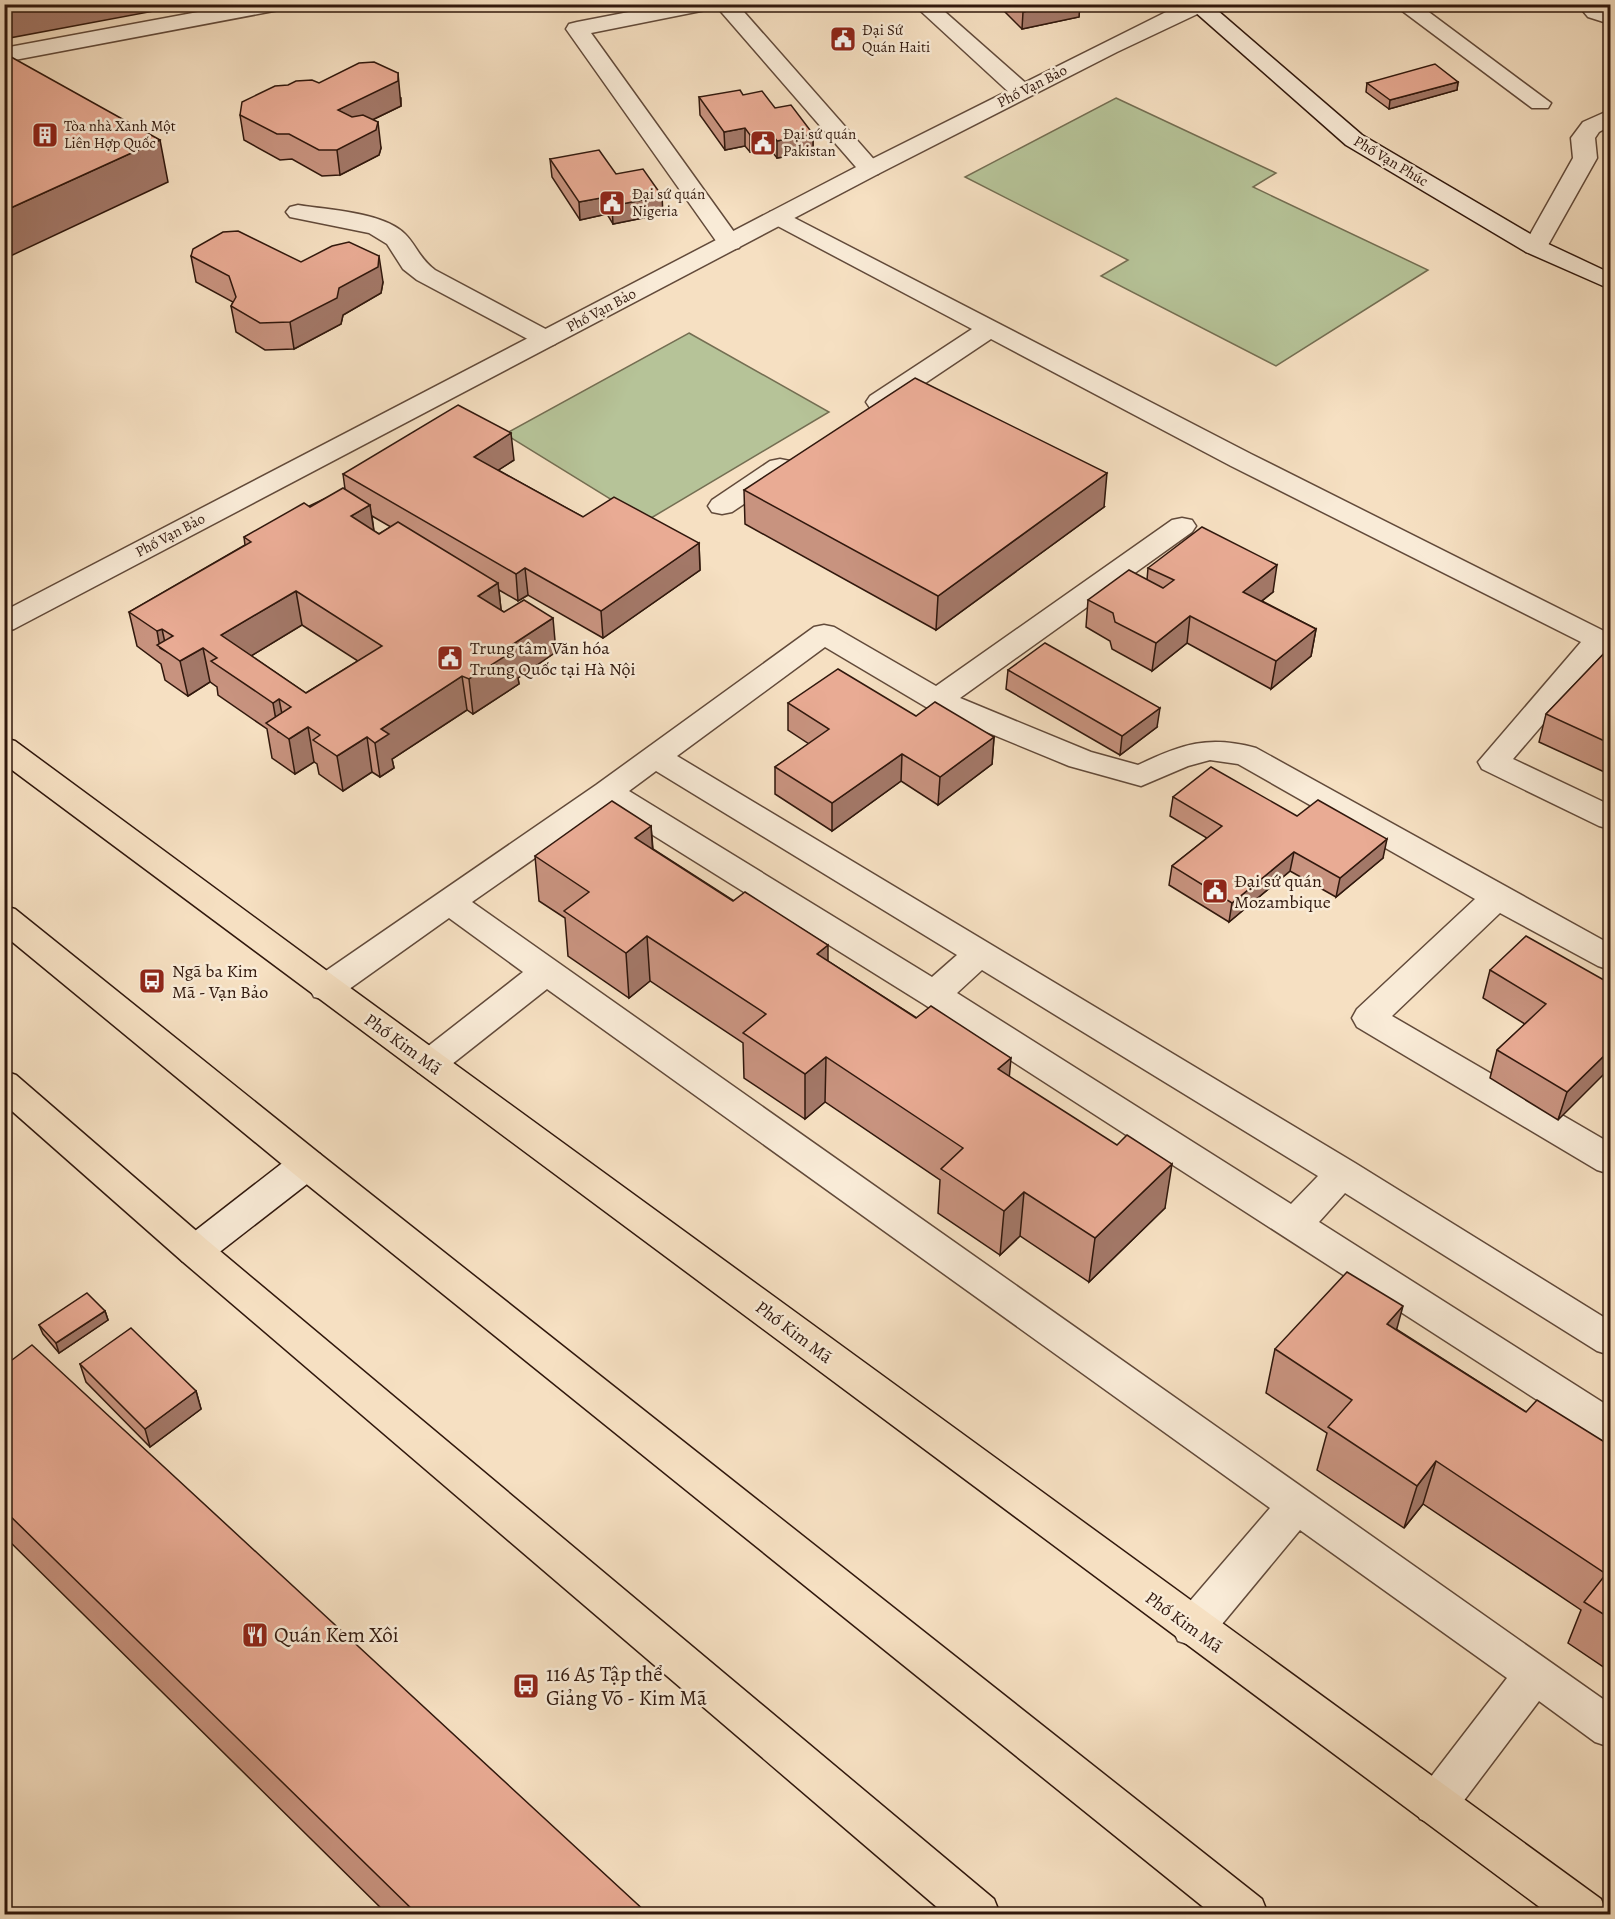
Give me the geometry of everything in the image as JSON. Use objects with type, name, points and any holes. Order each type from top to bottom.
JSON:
[{"type":"main road","name":"Phố Kim Mã","points":[[4,748],[1193,1628],[1585,1914]]},
{"type":"main road","points":[[4,917],[308,1164],[1246,1914]]},
{"type":"main road","points":[[4,1084],[195,1251],[978,1914]]},
{"type":"street","points":[[4,56],[226,9],[279,4]]},
{"type":"street","points":[[706,4],[577,29],[730,243]]},
{"type":"street","points":[[725,4],[870,169]]},
{"type":"street","points":[[923,4],[1021,91]]},
{"type":"street","points":[[1403,4],[1540,103]]},
{"type":"street","name":"Phố Vạn Bảo","points":[[4,623],[870,169],[1021,91],[1198,5]]},
{"type":"street","name":"Phố Vạn Phúc","points":[[1198,5],[1354,140],[1535,247],[1611,282]]},
{"type":"street","points":[[1535,247],[1593,161],[1583,138],[1591,128],[1611,117]]},
{"type":"street","points":[[298,212],[360,222],[378,228],[396,239],[412,264],[426,275],[446,288],[546,339]]},
{"type":"street","points":[[779,217],[989,329],[1605,643],[1493,762],[1611,818]]},
{"type":"street","points":[[861,414],[989,329]]},
{"type":"street","points":[[722,506],[801,453]]},
{"type":"street","points":[[937,700],[1182,526]]},
{"type":"street","points":[[326,988],[607,792],[824,634],[937,700],[1080,759],[1141,776],[1177,759],[1210,750],[1245,755],[1497,897],[1611,958]]},
{"type":"street","points":[[656,757],[1342,1173],[1611,1340]]},
{"type":"street","points":[[607,792],[934,994],[1611,1427]]},
{"type":"street","points":[[1497,897],[1369,1018],[1611,1160]]},
{"type":"street","points":[[448,902],[1611,1728]]},
{"type":"street","points":[[934,994],[980,953]]},
{"type":"street","points":[[430,1063],[547,971]]},
{"type":"street","points":[[195,1251],[308,1164]]},
{"type":"street","points":[[1294,1225],[1342,1173]]},
{"type":"street","points":[[1193,1628],[1297,1504]]},
{"type":"street","points":[[1435,1805],[1534,1674]]},
{"type":"green space","points":[[1116,98],[1276,173],[1253,187],[1428,270],[1276,366],[1101,276],[1128,260],[965,177]]},
{"type":"green space","points":[[689,333],[829,412],[646,521],[505,434]]},
{"type":"building","points":[[1015,4],[1059,4],[1023,12]]},
{"type":"building","points":[[4,53],[160,140],[4,211]]},
{"type":"building","points":[[374,62],[398,73],[398,81],[338,110],[352,117],[363,115],[378,122],[376,130],[337,150],[319,150],[289,134],[277,134],[240,115],[242,102],[275,86],[288,85],[296,81],[312,80],[319,83],[359,63]]},
{"type":"building","points":[[1435,64],[1458,82],[1390,100],[1367,83]]},
{"type":"building","points":[[740,90],[743,95],[762,91],[775,108],[791,105],[813,134],[777,141],[770,131],[750,135],[745,128],[724,132],[699,97]]},
{"type":"building","points":[[599,150],[616,174],[643,169],[662,196],[612,206],[606,197],[579,202],[550,159]]},
{"type":"building","points":[[238,231],[301,262],[332,246],[349,242],[379,256],[378,267],[339,288],[337,298],[290,322],[260,323],[231,306],[236,297],[229,276],[191,256],[193,249],[223,232]]},
{"type":"building","points":[[915,378],[1107,473],[938,596],[744,490]]},
{"type":"building","points":[[458,405],[511,433],[474,457],[583,517],[614,497],[699,543],[601,611],[525,568],[516,574],[343,474]]},
{"type":"building","name":"Trung tâm Văn hóa Trung Quốc tại Hà Nội","points":[[343,488],[370,505],[351,516],[379,534],[398,522],[498,583],[478,596],[504,612],[524,600],[553,618],[510,646],[515,650],[469,679],[462,676],[381,729],[389,734],[375,743],[367,737],[337,756],[313,740],[320,735],[308,727],[289,739],[266,723],[291,707],[279,699],[273,703],[211,661],[217,658],[203,648],[180,661],[157,645],[173,636],[162,629],[157,631],[129,612],[251,542],[244,537],[304,503],[310,507]],"holes":[[[296,591],[382,646],[306,693],[221,635]]]},
{"type":"building","points":[[1202,527],[1277,565],[1243,592],[1316,629],[1276,661],[1190,616],[1156,643],[1115,622],[1113,613],[1088,600],[1129,570],[1163,588],[1174,580],[1148,568]]},
{"type":"building","points":[[1045,643],[1160,708],[1122,736],[1008,670]]},
{"type":"building","points":[[1611,646],[1611,744],[1546,714]]},
{"type":"building","points":[[838,669],[916,716],[935,702],[994,737],[940,777],[902,754],[832,803],[775,767],[829,729],[788,703]]},
{"type":"building","points":[[1211,767],[1297,816],[1318,800],[1387,839],[1340,878],[1294,852],[1232,903],[1172,866],[1222,826],[1173,797]]},
{"type":"building","points":[[612,801],[651,826],[635,838],[733,901],[745,892],[828,945],[817,954],[916,1018],[931,1006],[1011,1058],[998,1069],[1117,1145],[1127,1135],[1172,1164],[1095,1238],[1024,1192],[1004,1211],[941,1169],[963,1148],[826,1057],[805,1074],[743,1033],[766,1014],[647,936],[626,953],[564,911],[589,892],[535,856]]},
{"type":"building","points":[[1526,936],[1611,984],[1611,1049],[1567,1092],[1497,1050],[1546,1004],[1490,970]]},
{"type":"building","points":[[1347,1272],[1403,1306],[1387,1324],[1526,1412],[1537,1400],[1611,1446],[1611,1619],[1584,1602],[1606,1574],[1436,1461],[1417,1486],[1328,1427],[1352,1400],[1275,1349]]},
{"type":"building","points":[[87,1293],[105,1311],[56,1343],[39,1325]]},
{"type":"building","points":[[131,1328],[196,1391],[145,1429],[80,1364]]},
{"type":"building","points":[[32,1345],[648,1914],[417,1914],[4,1510],[4,1366]]},
{"type":"place","name":"Đại Sứ Quán Haiti","points":[[843,39]]},
{"type":"place","name":"Tòa nhà Xanh Một Liên Hợp Quốc","points":[[45,135]]},
{"type":"place","name":"Đại sứ quán Pakistan","points":[[763,143]]},
{"type":"place","name":"Đại sứ quán Nigeria","points":[[612,203]]},
{"type":"place","name":"Trung tâm Văn hóa Trung Quốc tại Hà Nội","points":[[450,658]]},
{"type":"place","name":"Đại sứ quán Mozambique","points":[[1215,891]]},
{"type":"place","name":"Ngã ba Kim Mã - Vạn Bảo","points":[[152,981]]},
{"type":"place","name":"Quán Kem Xôi","points":[[255,1635]]},
{"type":"place","name":"116 A5 Tập thể Giảng Võ - Kim Mã","points":[[526,1686]]}]
